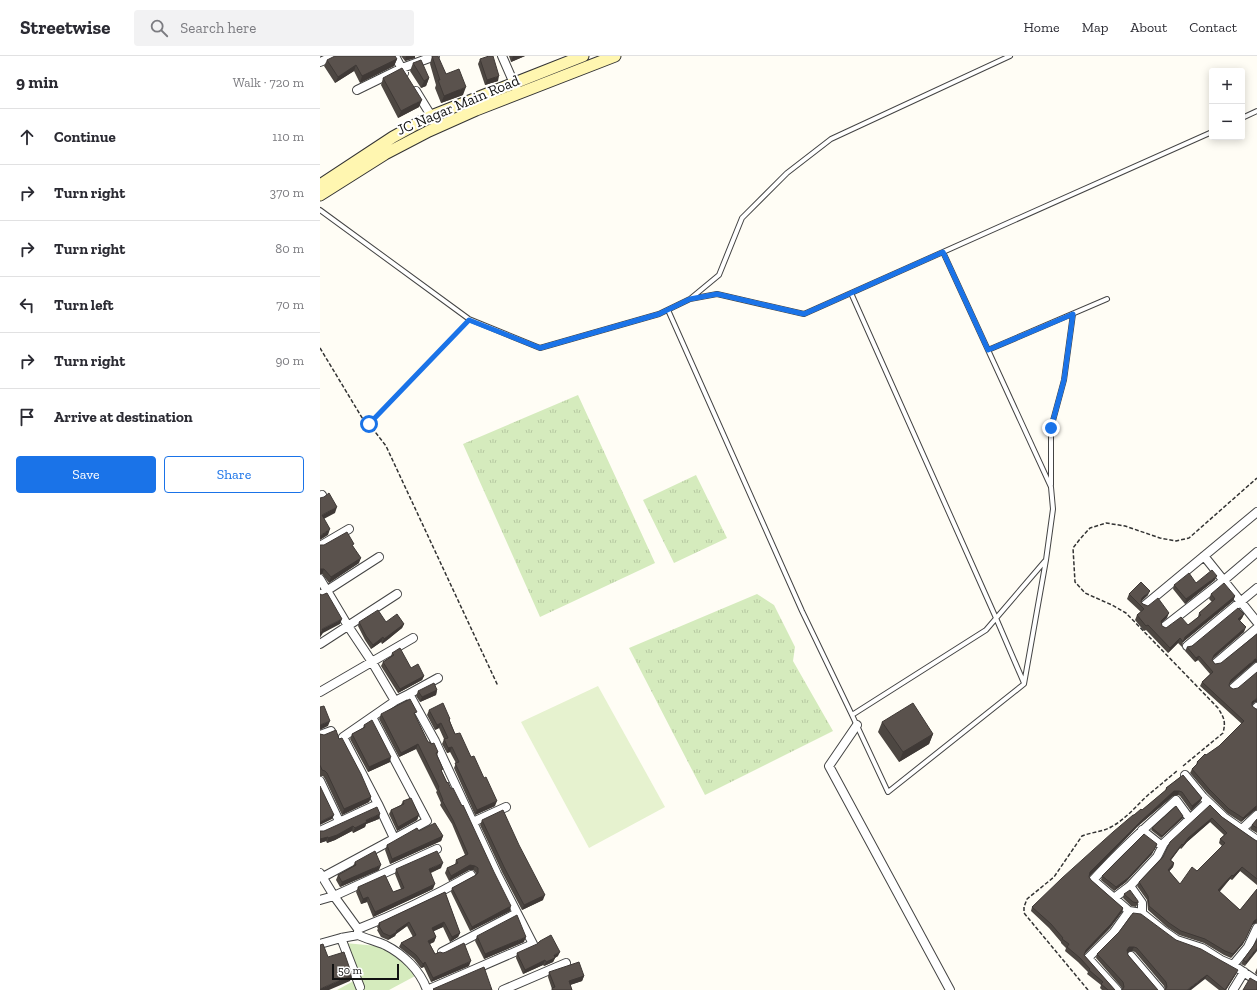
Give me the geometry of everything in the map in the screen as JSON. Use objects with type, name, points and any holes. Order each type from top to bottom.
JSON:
[{"type":"main road","name":"JC Nagar Main Road","points":[[320,185],[382,151],[409,141],[580,56]]},
{"type":"main road","name":"JC Nagar Main Road","points":[[320,194],[431,116],[585,68],[614,56]]},
{"type":"street","points":[[320,62],[334,56]]},
{"type":"street","points":[[395,56],[438,127]]},
{"type":"street","points":[[357,90],[402,68],[435,56]]},
{"type":"street","points":[[502,56],[516,89]]},
{"type":"street","points":[[580,56],[585,68]]},
{"type":"street","points":[[1145,605],[1257,512]]},
{"type":"street","points":[[320,546],[349,529]]},
{"type":"street","points":[[1164,627],[1223,581],[1257,552]]},
{"type":"street","points":[[1204,556],[1257,622]]},
{"type":"street","points":[[323,593],[379,557]]},
{"type":"street","points":[[320,579],[323,593],[348,626],[372,662],[395,702]]},
{"type":"street","points":[[1187,646],[1257,588]]},
{"type":"street","points":[[320,644],[397,594]]},
{"type":"street","points":[[1216,663],[1257,628]]},
{"type":"street","points":[[320,692],[413,638]]},
{"type":"street","points":[[1233,688],[1257,667]]},
{"type":"street","points":[[394,838],[343,737],[395,702],[438,678]]},
{"type":"street","points":[[372,717],[427,821],[321,875],[358,932],[400,954],[414,967],[424,982],[427,990],[533,944],[497,874],[435,741],[409,694]]},
{"type":"street","points":[[857,725],[829,766],[950,990]]},
{"type":"street","points":[[320,734],[331,731]]},
{"type":"street","points":[[1181,771],[1208,802],[1224,817],[1257,840]]},
{"type":"street","points":[[320,781],[339,821]]},
{"type":"street","points":[[1190,819],[1176,800],[1115,856],[1093,880],[1129,911],[1142,913],[1177,940],[1202,948],[1221,960],[1233,965],[1257,981]]},
{"type":"street","points":[[1114,898],[1130,886],[1157,857],[1164,843],[1208,802]]},
{"type":"street","points":[[320,831],[378,804]]},
{"type":"street","points":[[473,822],[506,807]]},
{"type":"street","points":[[1242,829],[1257,815]]},
{"type":"street","points":[[1142,830],[1162,846]]},
{"type":"street","points":[[320,900],[334,896],[437,849]]},
{"type":"street","points":[[320,944],[358,932],[444,891],[471,875]]},
{"type":"street","points":[[1130,886],[1142,903],[1142,913]]},
{"type":"street","points":[[1117,990],[1088,958],[1114,932],[1129,911]]},
{"type":"street","points":[[442,952],[517,913]]},
{"type":"street","points":[[1233,965],[1248,947],[1257,928]]},
{"type":"street","points":[[341,938],[360,987]]},
{"type":"street","points":[[1131,956],[1160,990]]},
{"type":"street","points":[[503,990],[512,988],[566,963]]},
{"type":"street","points":[[1233,990],[1244,972]]},
{"type":"lane","points":[[320,210],[469,320],[540,348],[659,314],[690,299],[718,275],[742,218],[787,173],[831,139],[1010,56]]},
{"type":"lane","points":[[1245,117],[1257,111]]},
{"type":"lane","points":[[690,299],[717,294],[804,314],[1209,133]]},
{"type":"lane","points":[[943,252],[1051,487]]},
{"type":"lane","points":[[852,293],[1024,684]]},
{"type":"lane","points":[[988,350],[1107,299]]},
{"type":"lane","points":[[668,310],[802,611],[888,792],[1024,684],[1046,560],[1053,509],[1051,487],[1051,428],[1064,380],[1073,314]]},
{"type":"lane","points":[[852,715],[986,630],[1046,560]]},
{"type":"path","points":[[369,424],[469,320]]},
{"type":"path","points":[[320,348],[364,421],[369,424],[386,446],[498,686]]},
{"type":"path","points":[[1088,990],[1024,913],[1024,907],[1027,899],[1054,877],[1082,836],[1110,828],[1124,820],[1148,795],[1181,771],[1223,733],[1225,725],[1224,718],[1218,708],[1126,613],[1085,593],[1075,582],[1073,548],[1090,528],[1106,524],[1125,526],[1160,538],[1176,541],[1188,538],[1257,478]]},
{"type":"green space","points":[[578,395],[655,563],[540,617],[463,444]]},
{"type":"green space","points":[[696,475],[727,538],[674,563],[643,500]]},
{"type":"green space","points":[[757,594],[774,605],[795,647],[793,661],[833,731],[705,795],[629,648]]},
{"type":"green space","points":[[598,686],[665,807],[589,848],[521,722]]},
{"type":"green space","points":[[345,943],[377,946],[392,953],[417,975],[389,990],[337,990],[359,978]]},
{"type":"building","points":[[335,56],[395,56],[397,59],[362,76],[356,65],[338,77],[327,60]]},
{"type":"building","points":[[432,56],[438,56],[446,74],[459,69],[466,87],[444,96]]},
{"type":"building","points":[[493,56],[499,76],[487,80],[480,59]]},
{"type":"building","points":[[421,60],[429,78],[424,81],[413,63]]},
{"type":"building","points":[[402,68],[422,100],[401,111],[383,78]]},
{"type":"building","points":[[329,493],[337,507],[322,515],[330,529],[320,536],[320,498]]},
{"type":"building","points":[[347,532],[354,544],[352,545],[361,558],[331,577],[324,569],[320,569],[320,545],[324,545]]},
{"type":"building","points":[[1212,570],[1217,576],[1186,599],[1174,585],[1189,573],[1196,583]]},
{"type":"building","points":[[1141,582],[1150,591],[1142,598],[1141,602],[1148,606],[1158,598],[1169,613],[1161,621],[1162,626],[1166,628],[1181,617],[1188,625],[1201,615],[1199,613],[1215,599],[1211,594],[1224,583],[1235,596],[1185,637],[1183,642],[1180,638],[1170,648],[1148,625],[1146,626],[1137,615],[1144,609],[1129,594]]},
{"type":"building","points":[[327,593],[342,619],[322,629],[323,631],[320,633],[320,594],[322,595]]},
{"type":"building","points":[[1238,608],[1244,614],[1238,619],[1246,627],[1214,655],[1212,660],[1215,664],[1221,663],[1257,634],[1257,658],[1231,680],[1229,685],[1233,689],[1238,688],[1257,672],[1257,698],[1252,702],[1252,706],[1257,709],[1257,806],[1243,818],[1229,809],[1192,769],[1205,754],[1206,755],[1219,746],[1244,721],[1202,682],[1213,672],[1199,656],[1196,658],[1187,647],[1192,646]]},
{"type":"building","points":[[378,610],[386,622],[397,614],[404,624],[384,639],[383,637],[373,645],[366,636],[359,622]]},
{"type":"building","points":[[400,648],[411,668],[418,664],[424,676],[400,689],[383,662],[394,655],[392,653]]},
{"type":"building","points":[[434,683],[437,690],[422,697],[418,691]]},
{"type":"building","points":[[410,699],[417,712],[414,713],[428,742],[431,744],[434,743],[438,752],[436,753],[447,783],[448,782],[451,789],[453,788],[462,806],[463,805],[511,906],[472,927],[452,888],[476,875],[478,873],[478,868],[470,865],[451,876],[447,868],[458,863],[456,860],[468,854],[453,820],[442,800],[439,787],[418,744],[401,753],[381,714]]},
{"type":"building","points":[[443,703],[455,734],[460,733],[471,757],[474,756],[484,778],[486,777],[497,801],[477,810],[455,763],[459,762],[452,747],[448,748],[444,739],[448,738],[441,723],[437,725],[429,710]]},
{"type":"building","points":[[913,703],[933,734],[903,752],[882,722]]},
{"type":"building","points":[[324,706],[330,721],[320,725],[320,707]]},
{"type":"building","points":[[372,720],[391,757],[369,767],[352,734],[365,727],[364,725]]},
{"type":"building","points":[[336,730],[339,739],[342,738],[361,774],[371,797],[344,809],[327,773],[322,770],[320,765],[320,734],[324,735]]},
{"type":"building","points":[[1183,775],[1202,798],[1192,806],[1182,792],[1174,791],[1140,822],[1090,872],[1089,877],[1091,880],[1123,908],[1111,924],[1086,950],[1084,955],[1115,990],[1108,990],[1101,984],[1103,982],[1067,947],[1069,944],[1062,939],[1063,938],[1051,924],[1032,907],[1113,832],[1133,815],[1141,809],[1142,810]]},
{"type":"building","points":[[320,786],[334,815],[320,822]]},
{"type":"building","points":[[411,798],[419,815],[398,827],[391,810],[404,804],[403,801]]},
{"type":"building","points":[[1210,805],[1222,817],[1257,841],[1257,879],[1242,867],[1218,890],[1240,910],[1257,889],[1257,919],[1254,921],[1245,940],[1233,954],[1205,939],[1181,931],[1149,906],[1148,896],[1139,882],[1163,857],[1170,842]],"holes":[[[1212,818],[1227,833],[1220,839],[1225,843],[1197,871],[1192,867],[1180,884],[1168,870],[1174,863],[1170,860],[1182,844],[1183,845],[1188,838]]]},
{"type":"building","points":[[1176,806],[1183,816],[1162,836],[1152,828]]},
{"type":"building","points":[[377,807],[380,814],[366,820],[367,822],[355,828],[353,826],[337,835],[320,839],[320,831],[324,831]]},
{"type":"building","points":[[503,810],[545,895],[524,905],[482,820]]},
{"type":"building","points":[[1257,819],[1257,828],[1252,825]]},
{"type":"building","points":[[435,823],[443,836],[392,859],[387,845],[417,828],[419,831]]},
{"type":"building","points":[[1144,834],[1157,844],[1154,850],[1128,878],[1116,887],[1102,876]]},
{"type":"building","points":[[375,851],[381,865],[342,882],[338,875],[356,865],[355,862]]},
{"type":"building","points":[[437,851],[443,863],[429,869],[435,884],[375,912],[368,897],[363,899],[358,887],[385,875],[393,892],[404,888],[396,869]]},
{"type":"building","points":[[1130,890],[1138,903],[1133,902],[1124,894]]},
{"type":"building","points":[[445,892],[460,933],[452,937],[444,922],[432,928],[436,937],[428,941],[435,954],[446,952],[464,943],[471,961],[433,978],[425,962],[423,964],[416,955],[401,943],[416,935],[409,922],[390,936],[383,933],[379,923]]},
{"type":"building","points":[[1133,913],[1141,914],[1176,940],[1201,949],[1238,970],[1225,990],[1207,975],[1187,990],[1165,990],[1167,987],[1166,982],[1137,948],[1129,947],[1127,950],[1128,955],[1158,990],[1122,990],[1124,987],[1123,982],[1097,954],[1119,932]]},
{"type":"building","points":[[517,915],[526,937],[485,954],[477,936]]},
{"type":"building","points":[[551,935],[560,952],[554,955],[555,958],[546,962],[545,960],[525,970],[517,953],[537,944]]},
{"type":"building","points":[[1257,940],[1257,948],[1246,962],[1243,960]]},
{"type":"building","points":[[323,944],[328,957],[344,952],[352,975],[320,989],[320,945]]},
{"type":"building","points":[[579,962],[584,976],[569,981],[572,990],[553,990],[552,988],[555,987],[549,972]]},
{"type":"building","points":[[484,967],[492,990],[433,989]]},
{"type":"building","points":[[1250,978],[1257,982],[1257,990],[1243,990]]},
{"type":"route","points":[[369,424],[469,320],[540,348],[659,314],[690,299],[717,294],[804,314],[943,252],[988,350],[1073,314],[1064,380],[1051,428]]}]
